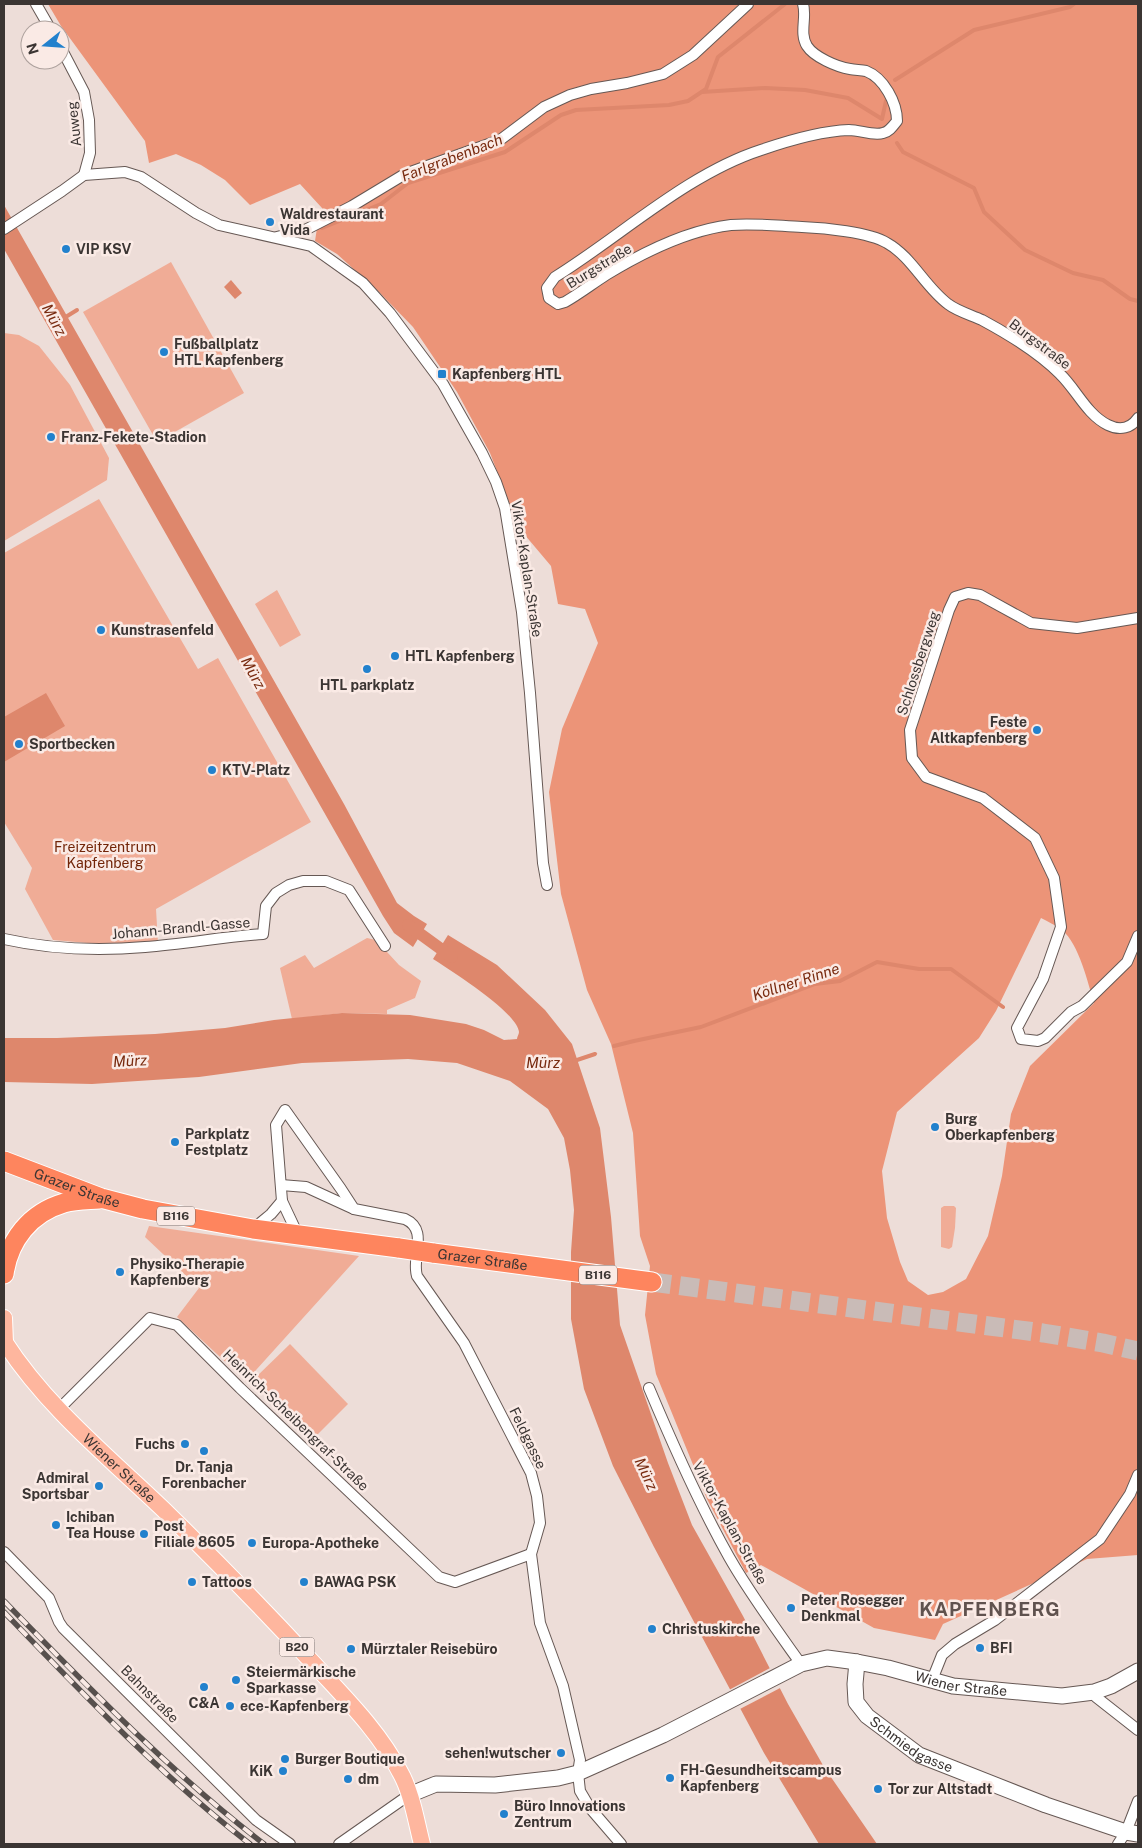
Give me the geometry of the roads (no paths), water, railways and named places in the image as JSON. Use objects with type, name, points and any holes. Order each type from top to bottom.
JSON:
[{"type":"highway","name":"Grazer Straße","points":[[12,1165],[65,1194],[101,1198],[178,1216],[253,1229],[652,1282]]},
{"type":"highway","points":[[4,1274],[6,1261],[13,1244],[23,1229],[34,1217],[49,1208],[65,1194]]},
{"type":"main road","name":"B20","points":[[4,1318],[4,1342]]},
{"type":"main road","name":"Wiener Straße","points":[[4,1342],[22,1367],[59,1409],[181,1528],[349,1702],[381,1742],[397,1766],[409,1795]]},
{"type":"main road","name":"B20","points":[[409,1795],[422,1844]]},
{"type":"street","points":[[36,4],[45,20]]},
{"type":"street","points":[[274,237],[307,230],[405,174],[500,140],[544,107],[570,95],[663,74],[693,55],[748,4]]},
{"type":"street","name":"Burgstraße","points":[[803,4],[803,25],[806,44],[815,56],[848,69],[866,72],[883,84],[893,99],[897,121],[888,132],[881,134],[852,130],[836,131],[760,150],[732,162],[674,195],[555,277],[547,288],[549,298],[558,304],[565,302],[623,265],[686,236],[709,229],[733,225],[822,228],[867,236],[880,239],[901,254],[949,305],[1013,338],[1060,374],[1089,409],[1109,426],[1119,429],[1126,428],[1134,424],[1138,418]]},
{"type":"street","name":"Auweg","points":[[70,65],[84,92],[90,120],[90,153],[84,175]]},
{"type":"street","name":"Viktor-Kaplan-Straße","points":[[84,175],[125,172],[141,177],[196,213],[219,225],[311,246],[362,283],[390,312],[443,384],[482,453],[496,482],[505,508],[522,612],[543,863],[547,885]]},
{"type":"street","points":[[4,229],[84,175]]},
{"type":"street","name":"Schlossbergweg","points":[[1138,618],[1077,628],[1031,623],[980,595],[968,594],[955,597],[949,610],[910,730],[912,758],[926,777],[984,798],[1035,838],[1054,878],[1061,927],[1043,979],[1017,1028],[1021,1039],[1038,1041],[1045,1038],[1071,1012],[1082,1006],[1127,962],[1138,936]]},
{"type":"street","name":"Johann-Brandl-Gasse","points":[[4,939],[84,949],[144,947],[263,934],[266,906],[276,893],[289,885],[319,880],[334,883],[349,890],[385,946]]},
{"type":"street","points":[[305,1236],[282,1200],[276,1125],[285,1110],[354,1209]]},
{"type":"street","name":"Feldgasse","points":[[281,1185],[306,1187],[354,1209],[405,1219],[416,1228],[418,1235],[415,1270],[417,1276],[464,1343],[531,1473],[538,1496],[540,1523],[531,1554],[540,1623],[563,1686],[580,1760],[578,1773],[580,1791],[590,1808],[621,1844]]},
{"type":"street","points":[[253,1229],[271,1214],[282,1200]]},
{"type":"street","name":"Heinrich-Scheibengraf-Straße","points":[[59,1409],[150,1318],[177,1325],[240,1388],[439,1577],[455,1582],[531,1554]]},
{"type":"street","name":"Viktor-Kaplan-Straße","points":[[649,1388],[681,1463],[729,1557],[801,1664]]},
{"type":"street","points":[[932,1680],[942,1655],[995,1620],[1100,1539],[1130,1494],[1138,1475]]},
{"type":"street","name":"Bahnstraße","points":[[4,1552],[49,1598],[63,1628],[256,1820],[290,1844]]},
{"type":"street","name":"Wiener Straße","points":[[409,1795],[436,1784],[495,1786],[578,1773],[725,1704],[801,1664],[826,1658],[857,1662],[953,1686],[1062,1696],[1094,1692],[1111,1686],[1138,1671]]},
{"type":"street","name":"Schmiedgasse","points":[[857,1662],[856,1702],[867,1716],[919,1755],[1128,1837]]},
{"type":"street","points":[[1094,1692],[1096,1697],[1138,1730]]},
{"type":"street","points":[[340,1844],[409,1795]]},
{"type":"street","points":[[1128,1837],[1138,1801]]},
{"type":"water","name":"Mürz","points":[[4,205],[344,804],[397,903],[427,924],[413,947],[394,933],[383,916],[4,249]]},
{"type":"water","points":[[231,280],[242,293],[235,299],[224,287]]},
{"type":"water","name":"Sportbecken","points":[[46,693],[65,726],[4,762],[4,717]]},
{"type":"water","points":[[448,935],[497,965],[545,1010],[572,1044],[600,1128],[611,1217],[620,1325],[668,1463],[692,1525],[743,1616],[788,1704],[824,1767],[877,1844],[819,1844],[764,1753],[613,1466],[584,1389],[571,1319],[571,1252],[574,1210],[570,1170],[564,1138],[548,1109],[510,1081],[457,1063],[408,1059],[302,1063],[199,1077],[92,1084],[4,1082],[4,1038],[155,1034],[225,1028],[274,1020],[342,1013],[410,1015],[466,1024],[504,1040],[517,1039],[519,1032],[507,1014],[482,992],[433,959]]},
{"type":"waterway","name":"Farlgrabenbach","points":[[322,228],[381,204],[408,183],[505,152],[561,115],[576,110],[669,105],[688,101],[706,89],[718,57],[785,4]]},
{"type":"waterway","points":[[895,80],[974,30],[1070,7],[1074,4]]},
{"type":"waterway","points":[[702,92],[765,88],[805,90],[848,98],[882,119],[886,101]]},
{"type":"waterway","points":[[897,143],[903,152],[974,188],[984,212],[1025,250],[1073,273],[1103,280],[1130,299],[1138,301]]},
{"type":"waterway","name":"Farlgrabenbach","points":[[64,318],[77,310]]},
{"type":"waterway","name":"Mürz","points":[[408,925],[452,957]]},
{"type":"waterway","name":"Köllner Rinne","points":[[614,1046],[701,1027],[815,984],[840,981],[877,962],[919,969],[951,969],[1003,1007]]},
{"type":"waterway","name":"Köllner Rinne","points":[[574,1061],[595,1054]]},
{"type":"tunnel","points":[[652,1282],[1043,1333],[1138,1351]]},
{"type":"railway","points":[[4,1601],[98,1696],[162,1757],[264,1844]]},
{"type":"railway","points":[[4,1612],[92,1703],[153,1762],[250,1844]]},
{"type":"place","name":"Waldrestaurant Vida","points":[[270,222]]},
{"type":"place","name":"VIP KSV","points":[[66,249]]},
{"type":"place","name":"Fußballplatz HTL Kapfenberg","points":[[164,352]]},
{"type":"place","name":"Kapfenberg HTL","points":[[442,374]]},
{"type":"place","name":"Franz-Fekete-Stadion","points":[[51,437]]},
{"type":"place","name":"Kunstrasenfeld","points":[[101,630]]},
{"type":"place","name":"HTL Kapfenberg","points":[[395,656]]},
{"type":"place","name":"HTL parkplatz","points":[[367,669]]},
{"type":"place","name":"Feste Altkapfenberg","points":[[1037,730]]},
{"type":"place","name":"Sportbecken","points":[[19,744]]},
{"type":"place","name":"KTV-Platz","points":[[212,770]]},
{"type":"place","name":"Burg Oberkapfenberg","points":[[935,1127]]},
{"type":"place","name":"Parkplatz Festplatz","points":[[175,1142]]},
{"type":"place","name":"Physiko-Therapie Kapfenberg","points":[[120,1272]]},
{"type":"place","name":"Fuchs","points":[[185,1444]]},
{"type":"place","name":"Dr. Tanja Forenbacher","points":[[204,1451]]},
{"type":"place","name":"Admiral Sportsbar","points":[[99,1486]]},
{"type":"place","name":"Ichiban Tea House","points":[[56,1525]]},
{"type":"place","name":"Post Filiale 8605","points":[[144,1534]]},
{"type":"place","name":"Europa-Apotheke","points":[[252,1543]]},
{"type":"place","name":"Tattoos","points":[[192,1582]]},
{"type":"place","name":"BAWAG PSK","points":[[304,1582]]},
{"type":"place","name":"Peter Rosegger Denkmal","points":[[791,1608]]},
{"type":"place","name":"Christuskirche","points":[[652,1629]]},
{"type":"place","name":"BFI","points":[[980,1648]]},
{"type":"place","name":"Mürztaler Reisebüro","points":[[351,1649]]},
{"type":"place","name":"Steiermärkische Sparkasse","points":[[236,1680]]},
{"type":"place","name":"C&A","points":[[204,1687]]},
{"type":"place","name":"ece-Kapfenberg","points":[[230,1706]]},
{"type":"place","name":"sehen!wutscher","points":[[561,1753]]},
{"type":"place","name":"Burger Boutique","points":[[285,1759]]},
{"type":"place","name":"KiK","points":[[283,1771]]},
{"type":"place","name":"FH-Gesundheitscampus Kapfenberg","points":[[670,1778]]},
{"type":"place","name":"dm","points":[[348,1779]]},
{"type":"place","name":"Tor zur Altstadt","points":[[878,1789]]},
{"type":"place","name":"Büro Innovations Zentrum","points":[[504,1814]]},
{"type":"district","name":"KAPFENBERG","points":[[990,1609]]},
{"type":"park label","name":"Freizeitzentrum Kapfenberg","points":[[105,856]]}]
